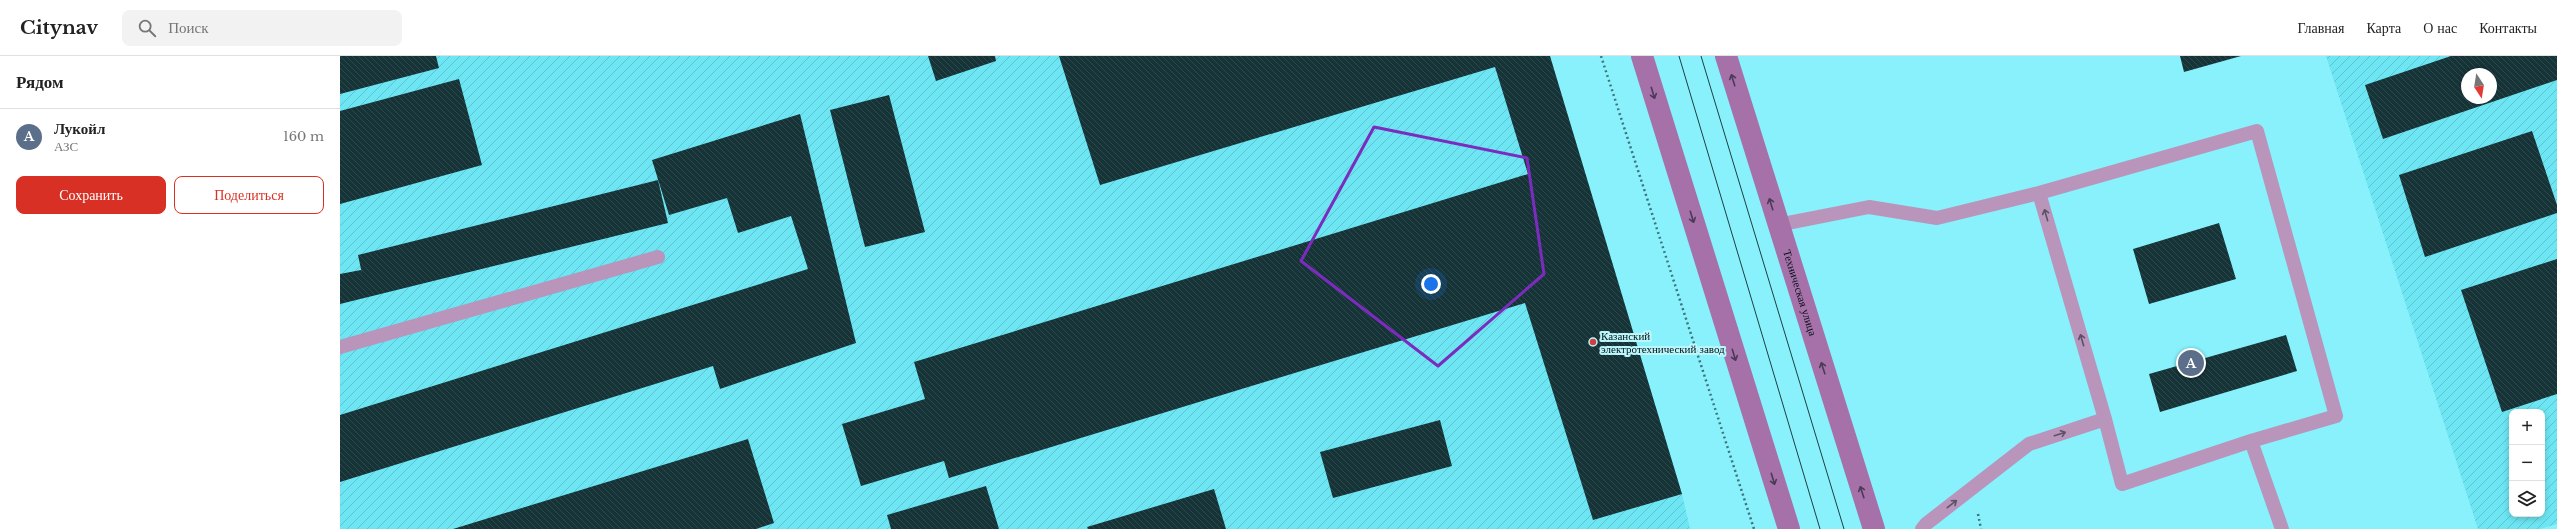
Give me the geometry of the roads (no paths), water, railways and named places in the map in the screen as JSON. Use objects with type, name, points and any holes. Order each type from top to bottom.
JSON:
[{"type":"main road","points":[[1642,56],[1788,529]]},
{"type":"main road","name":"Техническая улица","points":[[1728,57],[1778,225],[1874,529]]},
{"type":"lane","points":[[1778,225],[1869,207],[1937,218],[2040,193],[2257,131],[2336,416],[2251,441],[2122,484],[2105,419],[2040,193]]},
{"type":"lane","points":[[340,348],[658,257]]},
{"type":"lane","points":[[1922,529],[1926,524],[2029,444],[2105,419]]},
{"type":"lane","points":[[2251,441],[2282,529]]},
{"type":"tram line","points":[[1679,56],[1820,529]]},
{"type":"tram line","points":[[1701,56],[1844,529]]},
{"type":"place","name":"Казанский электротехнический завод","points":[[1593,342]]},
{"type":"place","name":"Лукойл","points":[[2191,363]]}]
